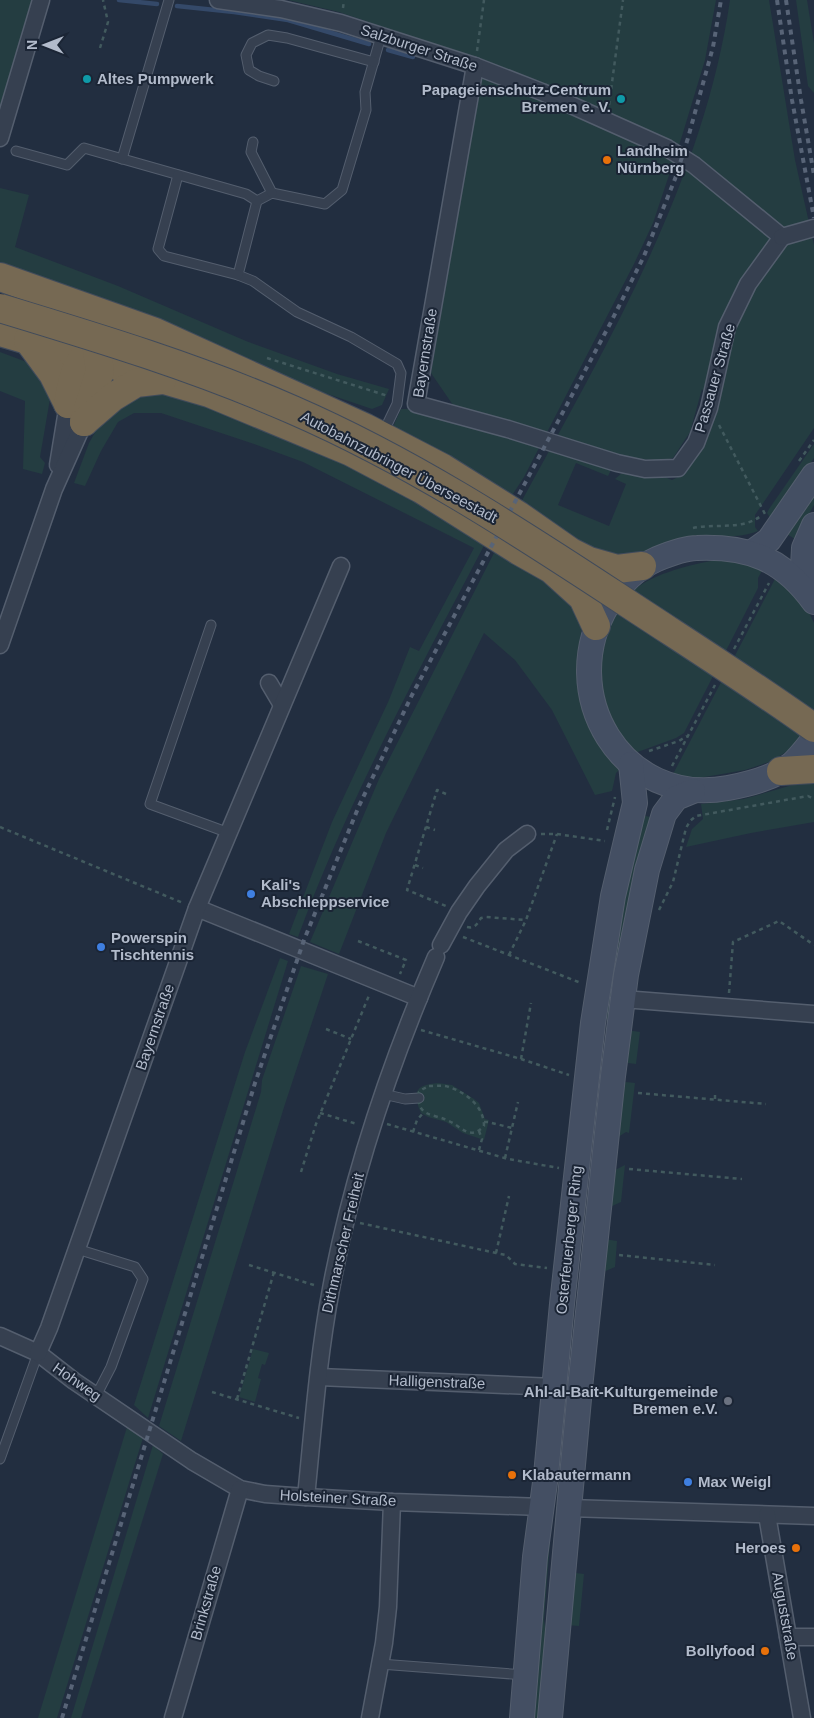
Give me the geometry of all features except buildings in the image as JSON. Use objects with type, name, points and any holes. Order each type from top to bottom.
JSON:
[{"type":"highway","points":[[0,278],[155,332],[382,436],[443,468],[518,515],[571,552],[588,561],[617,569],[642,566]]},
{"type":"highway","points":[[76,413],[100,371],[93,353],[82,305]]},
{"type":"highway","name":"Autobahnzubringer Überseestadt","points":[[0,308],[138,350],[224,381],[295,411],[362,443],[455,494],[532,540],[814,728]]},
{"type":"highway","points":[[0,332],[28,340],[93,353],[162,380],[209,393],[351,452],[421,489],[551,569],[583,598],[596,626]]},
{"type":"highway","points":[[93,353],[126,335],[155,332]]},
{"type":"highway","points":[[28,340],[53,374],[76,413]]},
{"type":"highway","points":[[76,413],[113,397],[136,383],[162,380]]},
{"type":"highway","points":[[781,771],[814,769]]},
{"type":"main road","points":[[751,553],[769,540],[814,475]]},
{"type":"main road","points":[[808,594],[804,548],[814,525]]},
{"type":"main road","points":[[808,594],[778,566],[751,553],[723,547],[693,548],[665,555],[642,566],[627,578],[614,595],[596,626],[589,654],[589,682],[595,710],[608,736],[631,764],[663,784],[693,791],[742,785],[781,771],[792,764],[814,739]]},
{"type":"main road","name":"Osterfeuerberger Ring","points":[[522,1718],[536,1550],[546,1475],[562,1304],[593,1022],[613,896],[635,803],[631,764]]},
{"type":"main road","name":"Osterfeuerberger Ring","points":[[550,1718],[589,1306],[623,999],[635,926],[647,870],[664,814],[676,798],[693,791]]},
{"type":"main road","points":[[562,1304],[589,1306]]},
{"type":"main road","points":[[542,1507],[569,1508]]},
{"type":"street","points":[[0,138],[41,0]]},
{"type":"street","name":"Salzburger Straße","points":[[218,0],[281,9],[341,23],[476,66],[542,92],[667,148],[694,164],[782,237]]},
{"type":"street","name":"Bayernstraße","points":[[476,66],[416,404],[508,429],[617,463],[645,469],[678,468]]},
{"type":"street","points":[[782,237],[814,228]]},
{"type":"street","name":"Passauer Straße","points":[[678,468],[696,443],[710,408],[728,327],[748,284],[782,237]]},
{"type":"street","points":[[54,489],[76,413]]},
{"type":"street","points":[[0,645],[54,489],[76,413]]},
{"type":"street","name":"Bayernstraße","points":[[38,1353],[77,1250],[197,908],[341,566]]},
{"type":"street","points":[[269,683],[282,706]]},
{"type":"street","name":"Dithmarscher Freiheit","points":[[306,1497],[323,1333],[330,1290],[346,1220],[372,1124],[419,998],[455,918],[506,850],[527,834]]},
{"type":"street","points":[[197,908],[419,998]]},
{"type":"street","points":[[623,999],[814,1014]]},
{"type":"street","name":"Hohweg","points":[[0,1336],[38,1353],[96,1396],[152,1433]]},
{"type":"street","name":"Halligenstraße","points":[[319,1377],[554,1387]]},
{"type":"street","name":"Holsteiner Straße","points":[[152,1433],[217,1477],[240,1489],[265,1494],[392,1502],[542,1507]]},
{"type":"street","name":"Brinkstraße","points":[[173,1718],[240,1489]]},
{"type":"street","points":[[370,1718],[388,1607],[392,1502]]},
{"type":"street","points":[[569,1508],[814,1516]]},
{"type":"street","name":"Auguststraße","points":[[768,1515],[802,1718]]},
{"type":"street","points":[[788,1636],[814,1637]]},
{"type":"lane","points":[[122,159],[169,0]]},
{"type":"lane","points":[[274,81],[249,70],[246,55],[252,43],[268,35],[287,38],[374,62]]},
{"type":"lane","points":[[238,275],[257,201],[272,193],[325,204],[342,190],[366,110],[365,92],[381,36]]},
{"type":"lane","points":[[253,142],[251,152],[272,193]]},
{"type":"lane","points":[[16,151],[66,165],[84,148],[246,194],[257,201]]},
{"type":"lane","points":[[178,175],[158,249],[164,256],[238,275],[253,281],[297,312],[351,337],[397,364],[401,373],[397,404],[382,436]]},
{"type":"lane","points":[[211,625],[150,804],[229,833]]},
{"type":"lane","points":[[383,1094],[405,1099],[419,1098]]},
{"type":"lane","points":[[77,1250],[135,1267],[143,1279],[111,1367],[96,1396]]},
{"type":"lane","points":[[0,1459],[38,1353]]},
{"type":"lane","points":[[380,1664],[526,1675]]},
{"type":"path","points":[[100,48],[108,22],[103,0]]},
{"type":"path","points":[[476,66],[484,0]]},
{"type":"path","points":[[607,121],[623,0]]},
{"type":"path","points":[[692,528],[736,525],[755,521],[765,512],[710,408]]},
{"type":"path","points":[[446,794],[437,790],[408,890],[471,928],[476,926],[481,918],[486,917],[526,920]]},
{"type":"path","points":[[662,908],[673,882],[686,828],[696,816],[808,796],[814,799]]},
{"type":"path","points":[[0,826],[197,908]]},
{"type":"path","points":[[426,827],[435,830]]},
{"type":"path","points":[[527,834],[557,834],[605,841]]},
{"type":"path","points":[[509,955],[526,920],[557,834]]},
{"type":"path","points":[[675,840],[683,841]]},
{"type":"path","points":[[415,865],[423,868]]},
{"type":"path","points":[[728,1008],[733,942],[779,921],[814,945]]},
{"type":"path","points":[[464,937],[581,983]]},
{"type":"path","points":[[358,941],[406,960],[398,979]]},
{"type":"path","points":[[302,1172],[320,1113],[371,991]]},
{"type":"path","points":[[521,1059],[531,1003]]},
{"type":"path","points":[[408,1026],[570,1075]]},
{"type":"path","points":[[326,1029],[351,1039]]},
{"type":"path","points":[[429,1086],[448,1086],[481,1109],[484,1126],[474,1133],[466,1131],[449,1120],[424,1112],[420,1106],[419,1098],[419,1092],[429,1086]]},
{"type":"path","points":[[715,1091],[715,1099]]},
{"type":"path","points":[[638,1093],[766,1104]]},
{"type":"path","points":[[506,1158],[518,1102]]},
{"type":"path","points":[[413,1132],[417,1120],[424,1112]]},
{"type":"path","points":[[320,1113],[413,1132],[506,1158],[560,1168]]},
{"type":"path","points":[[484,1122],[512,1128]]},
{"type":"path","points":[[479,1131],[482,1139],[479,1150]]},
{"type":"path","points":[[629,1169],[742,1179]]},
{"type":"path","points":[[496,1253],[509,1196]]},
{"type":"path","points":[[346,1220],[506,1255],[515,1264],[550,1269]]},
{"type":"path","points":[[619,1255],[715,1265]]},
{"type":"path","points":[[249,1265],[330,1290]]},
{"type":"path","points":[[237,1399],[274,1272]]},
{"type":"path","points":[[212,1392],[314,1422]]},
{"type":"green space","points":[[0,0],[37,0],[0,148]]},
{"type":"green space","points":[[288,0],[716,0],[705,60],[653,223],[634,264],[524,477],[509,500],[392,429],[401,409],[421,409],[531,442],[537,429],[455,408],[431,373],[483,61],[339,12]]},
{"type":"green space","points":[[730,0],[769,0],[795,160],[814,245],[814,428],[755,515],[755,527],[758,531],[737,536],[707,536],[689,539],[621,559],[609,560],[519,506],[617,324],[647,262],[674,199],[698,134],[717,68]],"holes":[[[702,389],[714,404],[678,477],[672,480],[655,473],[623,472],[615,479],[626,484],[609,526],[558,505],[576,463],[608,476],[611,470],[576,445],[637,459],[661,460],[673,458],[690,432]]]},
{"type":"green space","points":[[796,0],[807,0],[814,43],[814,93],[808,86]]},
{"type":"green space","points":[[0,188],[29,195],[15,247],[118,286],[246,341],[337,374],[389,389],[382,405],[372,409],[304,386],[256,362],[179,328],[70,287],[0,265]]},
{"type":"green space","points":[[0,352],[32,364],[51,393],[40,457],[45,463],[42,474],[23,469],[25,401],[0,391]]},
{"type":"green space","points":[[165,389],[350,463],[489,536],[412,684],[363,784],[318,885],[298,937],[289,934],[332,822],[389,700],[410,647],[419,651],[474,548],[303,462],[161,413],[134,413],[118,422],[101,451],[85,486],[74,483],[89,443],[110,406],[136,391]]},
{"type":"green space","points":[[814,444],[814,458],[771,519],[767,513],[769,509]]},
{"type":"green space","points":[[814,493],[814,505],[795,539],[785,533]]},
{"type":"green space","points":[[497,547],[568,598],[582,626],[578,656],[579,688],[586,719],[600,745],[619,770],[616,773],[612,791],[595,795],[552,710],[515,660],[484,633],[386,833],[339,954],[310,942],[379,779]]},
{"type":"green space","points":[[711,561],[738,561],[763,569],[758,578],[758,588],[684,733],[676,738],[635,753],[620,736],[602,703],[599,689],[600,660],[608,629],[621,603],[630,593],[647,581],[668,572]]},
{"type":"green space","points":[[776,577],[808,610],[814,623],[814,717],[795,746],[772,761],[745,770],[699,778],[683,779],[672,776]]},
{"type":"green space","points":[[814,781],[814,822],[686,847],[692,829],[703,819],[701,804],[744,799],[803,782]]},
{"type":"green space","points":[[638,814],[654,818],[617,1020],[598,1018]]},
{"type":"green space","points":[[280,958],[288,961],[148,1418],[134,1405],[245,1052]]},
{"type":"green space","points":[[301,966],[328,974],[285,1104],[181,1441],[159,1426],[261,1092],[262,1080]]},
{"type":"green space","points":[[627,1030],[640,1032],[636,1064],[628,1063],[623,1058]]},
{"type":"green space","points":[[626,1082],[635,1083],[629,1133],[626,1132],[615,1139],[620,1086]]},
{"type":"green space","points":[[438,1083],[452,1085],[479,1103],[485,1119],[489,1120],[484,1140],[463,1133],[446,1122],[421,1113],[416,1095],[418,1091],[424,1086]]},
{"type":"green space","points":[[625,1165],[621,1202],[608,1208],[611,1172]]},
{"type":"green space","points":[[604,1239],[617,1241],[615,1267],[601,1273]]},
{"type":"green space","points":[[253,1349],[269,1353],[265,1365],[262,1364],[258,1378],[261,1379],[255,1402],[239,1397]]},
{"type":"green space","points":[[127,1427],[143,1438],[57,1718],[38,1718]]},
{"type":"green space","points":[[153,1445],[163,1454],[81,1718],[71,1718]]},
{"type":"green space","points":[[542,1540],[550,1541],[544,1620],[549,1648],[545,1718],[527,1718]]},
{"type":"green space","points":[[576,1573],[584,1574],[579,1626],[566,1625],[570,1577]]},
{"type":"waterway","points":[[119,0],[157,4]]},
{"type":"waterway","points":[[177,6],[288,20],[369,44]]},
{"type":"waterway","points":[[388,50],[413,57]]},
{"type":"railway","points":[[62,1718],[255,1083],[304,940],[359,806],[412,695],[611,322],[644,256],[675,179],[688,138],[713,47],[721,0]]},
{"type":"railway","points":[[777,0],[792,100],[814,218]]},
{"type":"railway","points":[[786,0],[814,175]]},
{"type":"place","name":"Altes Pumpwerk","points":[[87,79]]},
{"type":"place","name":"Papageienschutz-Centrum Bremen e. V.","points":[[621,99]]},
{"type":"place","name":"Landheim Nürnberg","points":[[607,160]]},
{"type":"place","name":"Kali's Abschleppservice","points":[[251,894]]},
{"type":"place","name":"Powerspin Tischtennis","points":[[101,947]]},
{"type":"place","name":"Ahl-al-Bait-Kulturgemeinde Bremen e.V.","points":[[728,1401]]},
{"type":"place","name":"Klabautermann","points":[[512,1475]]},
{"type":"place","name":"Max Weigl","points":[[688,1482]]},
{"type":"place","name":"Heroes","points":[[796,1548]]},
{"type":"place","name":"Bollyfood","points":[[765,1651]]}]
